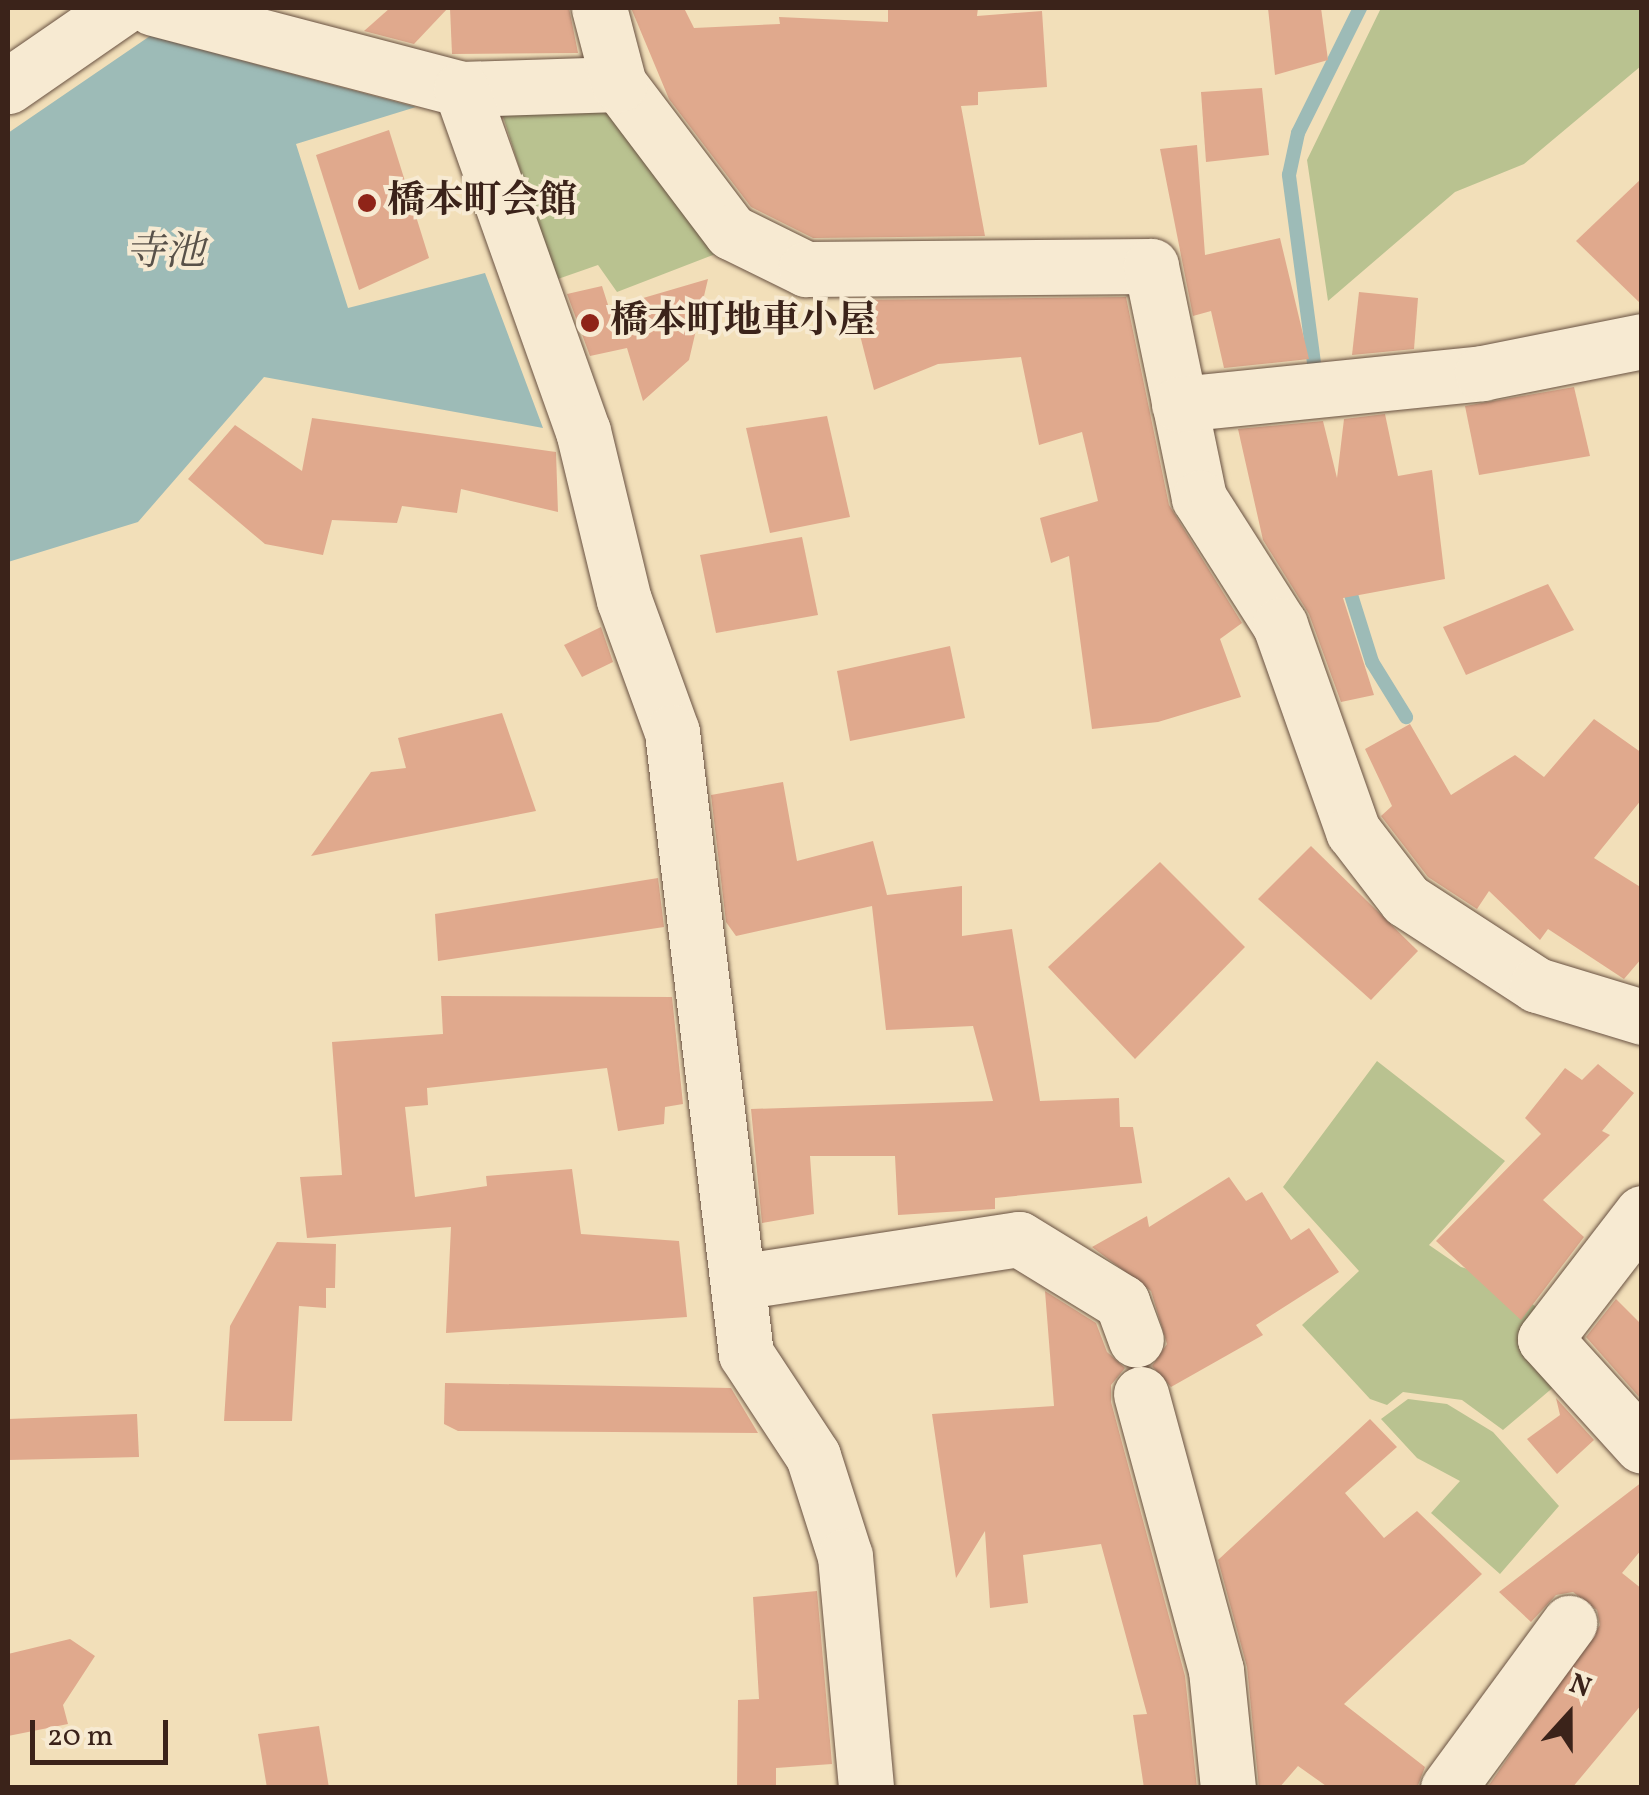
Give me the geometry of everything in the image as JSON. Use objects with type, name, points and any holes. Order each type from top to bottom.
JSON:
[{"type":"street","points":[[8,86],[121,8]]},
{"type":"street","points":[[153,8],[461,89],[618,84]]},
{"type":"street","points":[[599,8],[618,84],[731,232],[806,269],[1151,266],[1199,498],[1280,624],[1353,831],[1406,900],[1537,985],[1642,1017]]},
{"type":"street","points":[[461,89],[583,431],[624,600],[672,732],[746,1354],[813,1456],[844,1556],[866,1788]]},
{"type":"street","points":[[1179,404],[1482,372],[1642,341]]},
{"type":"street","points":[[1642,1214],[1545,1339],[1642,1446]]},
{"type":"street","points":[[738,1282],[1018,1239],[1122,1302],[1136,1340]]},
{"type":"street","points":[[1141,1394],[1216,1670],[1228,1788]]},
{"type":"street","points":[[1448,1788],[1569,1622]]},
{"type":"green space","points":[[1381,8],[1641,8],[1641,66],[1524,164],[1455,192],[1328,301],[1307,160]]},
{"type":"green space","points":[[499,104],[614,108],[731,248],[617,292],[598,265],[555,280]]},
{"type":"green space","points":[[1377,1061],[1505,1161],[1429,1245],[1461,1267],[1499,1278],[1549,1317],[1563,1379],[1503,1430],[1462,1400],[1403,1392],[1387,1405],[1370,1399],[1302,1325],[1359,1271],[1283,1187]]},
{"type":"green space","points":[[1408,1399],[1447,1404],[1493,1432],[1559,1506],[1500,1574],[1431,1513],[1460,1481],[1417,1458],[1381,1419]]},
{"type":"water","name":"寺池","points":[[150,36],[416,107],[296,144],[348,308],[485,273],[543,428],[264,377],[138,522],[8,562],[8,133]]},
{"type":"building","points":[[390,8],[448,8],[414,44],[364,31]]},
{"type":"building","points":[[450,8],[569,8],[578,53],[452,54]]},
{"type":"building","points":[[631,8],[684,8],[694,28],[780,24],[779,17],[888,22],[888,8],[978,8],[977,16],[1042,11],[1047,87],[978,92],[978,105],[961,106],[985,236],[813,238],[751,207],[669,99]]},
{"type":"building","points":[[1268,8],[1321,8],[1328,60],[1275,75]]},
{"type":"building","points":[[1262,88],[1269,155],[1206,162],[1201,92]]},
{"type":"building","points":[[389,130],[429,258],[359,290],[316,155]]},
{"type":"building","points":[[1197,145],[1205,255],[1280,238],[1309,359],[1224,368],[1211,311],[1193,316],[1160,149]]},
{"type":"building","points":[[1642,178],[1642,305],[1576,241]]},
{"type":"building","points":[[708,279],[689,360],[643,401],[627,348],[590,356],[567,294],[602,286],[609,308]]},
{"type":"building","points":[[1359,292],[1418,298],[1414,349],[1352,355]]},
{"type":"building","points":[[1126,297],[1169,505],[1242,623],[1220,639],[1241,697],[1158,722],[1092,729],[1069,556],[1051,563],[1040,518],[1098,501],[1082,432],[1039,445],[1021,357],[938,364],[874,390],[851,300]]},
{"type":"building","points":[[1574,387],[1590,456],[1479,475],[1465,406]]},
{"type":"building","points":[[1385,414],[1398,476],[1432,470],[1445,579],[1343,598],[1374,695],[1341,702],[1309,614],[1263,540],[1238,429],[1323,421],[1337,478],[1344,419]]},
{"type":"building","points":[[827,416],[850,517],[770,533],[746,428]]},
{"type":"building","points":[[312,418],[556,452],[558,512],[461,489],[457,513],[402,506],[397,523],[332,520],[323,555],[265,544],[188,479],[235,425],[302,471]]},
{"type":"building","points":[[802,537],[818,615],[716,633],[700,555]]},
{"type":"building","points":[[1548,584],[1574,630],[1466,675],[1443,627]]},
{"type":"building","points":[[601,627],[613,662],[582,677],[564,645]]},
{"type":"building","points":[[950,646],[965,718],[850,741],[837,671]]},
{"type":"building","points":[[502,713],[536,811],[311,856],[371,772],[406,768],[398,738]]},
{"type":"building","points":[[1594,719],[1642,753],[1642,799],[1594,858],[1642,888],[1642,958],[1624,979],[1548,929],[1540,940],[1489,891],[1477,909],[1428,877],[1381,816],[1392,806],[1365,749],[1410,724],[1451,795],[1515,755],[1544,777]]},
{"type":"building","points":[[783,782],[797,861],[873,841],[887,895],[962,886],[962,936],[1012,929],[1040,1101],[1119,1098],[1120,1127],[1133,1127],[1142,1183],[995,1198],[995,1209],[898,1215],[895,1156],[810,1156],[814,1214],[762,1223],[751,1109],[993,1101],[973,1026],[886,1030],[872,906],[736,936],[726,922],[711,795]]},
{"type":"building","points":[[1311,846],[1418,951],[1371,1000],[1258,899]]},
{"type":"building","points":[[1160,862],[1245,947],[1135,1059],[1048,967]]},
{"type":"building","points":[[658,878],[664,927],[438,961],[435,914]]},
{"type":"building","points":[[441,996],[672,997],[683,1104],[665,1107],[664,1124],[618,1131],[607,1068],[427,1088],[428,1105],[405,1107],[415,1197],[487,1186],[486,1176],[572,1169],[581,1234],[679,1241],[687,1317],[446,1333],[451,1227],[307,1238],[300,1177],[342,1175],[332,1042],[443,1034]]},
{"type":"building","points":[[1598,1064],[1634,1093],[1602,1131],[1610,1135],[1543,1200],[1584,1237],[1521,1320],[1436,1241],[1541,1134],[1525,1118],[1565,1068],[1582,1080]]},
{"type":"building","points":[[1229,1177],[1246,1201],[1262,1192],[1291,1240],[1309,1228],[1339,1272],[1256,1325],[1263,1335],[1171,1387],[1152,1366],[1167,1344],[1151,1291],[1092,1247],[1147,1216],[1149,1227]]},
{"type":"building","points":[[277,1242],[336,1244],[335,1288],[326,1288],[326,1308],[299,1306],[292,1421],[224,1421],[230,1326]]},
{"type":"building","points":[[1045,1291],[1096,1323],[1107,1352],[1125,1368],[1111,1385],[1111,1402],[1185,1676],[1197,1788],[1144,1788],[1133,1715],[1147,1714],[1101,1544],[1023,1555],[1028,1603],[990,1608],[985,1531],[956,1578],[932,1414],[1054,1406]]},
{"type":"building","points":[[1616,1299],[1642,1325],[1640,1398],[1586,1337]]},
{"type":"building","points":[[445,1383],[731,1388],[758,1433],[458,1431],[444,1424]]},
{"type":"building","points":[[1556,1398],[1594,1440],[1557,1474],[1527,1439],[1560,1415]]},
{"type":"building","points":[[137,1414],[139,1457],[8,1460],[8,1419]]},
{"type":"building","points":[[1370,1419],[1397,1447],[1345,1493],[1384,1538],[1417,1511],[1482,1574],[1344,1704],[1425,1767],[1417,1788],[1329,1788],[1298,1766],[1279,1788],[1259,1788],[1247,1667],[1218,1560]]},
{"type":"building","points":[[1642,1482],[1642,1549],[1622,1573],[1642,1589],[1642,1704],[1572,1788],[1487,1788],[1600,1625],[1597,1610],[1573,1592],[1556,1595],[1531,1622],[1499,1592]]},
{"type":"building","points":[[817,1591],[832,1764],[776,1768],[776,1788],[737,1788],[738,1700],[759,1699],[753,1597]]},
{"type":"building","points":[[70,1639],[95,1656],[63,1705],[68,1724],[8,1736],[8,1654]]},
{"type":"building","points":[[319,1726],[329,1788],[267,1788],[258,1734]]},
{"type":"waterway","points":[[1316,378],[1289,175],[1298,133],[1360,8]]},
{"type":"waterway","points":[[1347,582],[1372,662],[1406,717]]},
{"type":"place","name":"橋本町会館","points":[[367,203]]},
{"type":"place","name":"橋本町地車小屋","points":[[590,323]]}]
